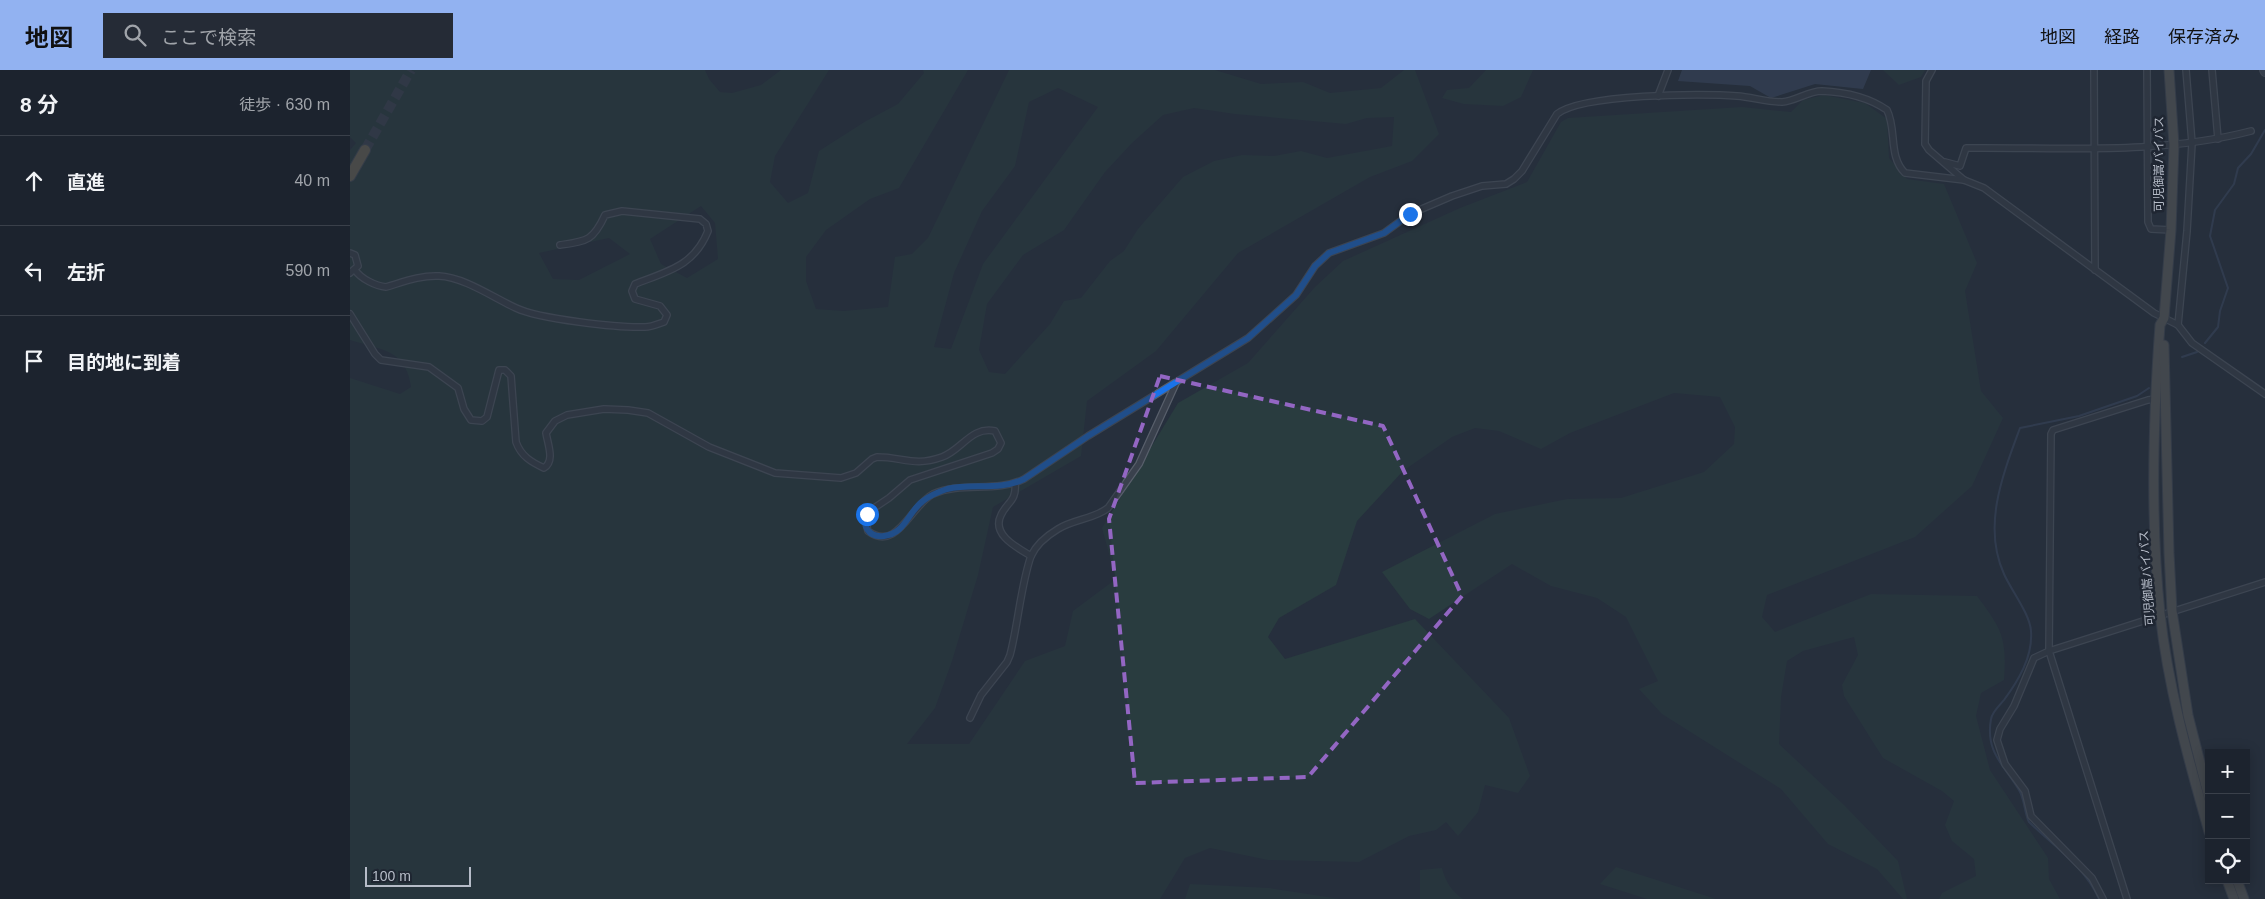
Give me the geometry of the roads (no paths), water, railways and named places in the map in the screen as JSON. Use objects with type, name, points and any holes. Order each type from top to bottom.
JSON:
[{"type":"highway","name":"可児御嵩バイパス","points":[[2169,70],[2174,145],[2171,230],[2164,318],[2167,486],[2172,611],[2188,715],[2208,794]]},
{"type":"highway","points":[[350,164],[363,148],[350,176]]},
{"type":"highway","name":"可児御嵩バイパス","points":[[2164,318],[2160,325],[2155,400],[2154,480],[2156,566],[2160,615],[2185,748],[2205,818]]},
{"type":"highway","points":[[2228,884],[2234,899]]},
{"type":"highway","points":[[2238,884],[2244,899]]},
{"type":"street","points":[[1658,96],[1668,70]]},
{"type":"street","points":[[1932,70],[1926,81],[1925,144],[1929,150],[1964,180],[1997,196],[2154,313],[2178,325],[2192,343],[2265,394]]},
{"type":"street","points":[[2094,70],[2095,270]]},
{"type":"street","points":[[2147,70],[2148,222],[2151,229],[2171,230]]},
{"type":"street","points":[[2178,325],[2187,232],[2192,143],[2186,70]]},
{"type":"street","points":[[2212,70],[2218,139]]},
{"type":"street","points":[[350,314],[375,354],[381,360],[429,368],[458,388],[464,409],[471,420],[482,421],[487,417],[499,370],[505,370],[511,376],[513,427],[519,451],[531,462],[544,468],[549,465],[551,460],[546,434],[555,421],[579,412],[620,410],[648,413],[709,447],[769,471],[836,478],[856,473],[872,459],[878,457],[920,462],[951,453],[980,430],[995,430],[1001,443],[998,449],[992,453],[910,480],[871,510],[867,514],[865,525],[868,531],[878,537],[893,535],[922,502],[934,494],[962,487],[1015,483],[1236,346],[1296,295],[1315,266],[1329,253],[1384,233],[1410,214],[1452,196],[1482,186],[1506,184],[1514,180],[1522,171],[1557,114],[1564,109],[1588,102],[1658,96],[1728,95],[1783,102],[1814,92],[1858,96],[1887,110],[1893,127],[1895,158],[1898,166],[1905,173],[1964,180]]},
{"type":"street","points":[[1945,162],[1960,166],[1966,148],[2174,145],[2218,139],[2251,130]]},
{"type":"street","points":[[350,253],[355,255],[358,260],[358,266],[352,272],[380,287],[424,276],[439,276],[452,278],[514,308],[528,312],[568,319],[646,327],[664,322],[667,315],[660,306],[635,299],[632,291],[635,284],[683,265],[703,245],[708,231],[706,224],[700,219],[622,211],[605,215],[597,232],[590,239],[560,246]]},
{"type":"street","points":[[970,718],[981,696],[1007,662],[1010,655],[1031,556],[1048,536],[1060,528],[1074,520],[1102,512],[1108,508],[1139,464],[1176,383]]},
{"type":"street","points":[[2126,899],[2048,651],[2051,434],[2053,430],[2148,400],[2155,400]]},
{"type":"street","points":[[1015,483],[1014,497],[1001,514],[1000,527],[1008,542],[1031,556]]},
{"type":"street","points":[[2103,899],[2092,878],[2031,816],[2025,791],[2005,764],[1997,740],[2000,729],[2014,706],[2034,658],[2048,651],[2265,582]]},
{"type":"water","points":[[1682,70],[1871,70],[1863,89],[1815,84],[1771,98],[1750,86],[1678,81]]},
{"type":"waterway","points":[[2205,343],[2218,327],[2220,311],[2228,288],[2210,236],[2215,210],[2234,184],[2238,168],[2251,154],[2265,130]]},
{"type":"waterway","points":[[2182,357],[2197,352]]},
{"type":"waterway","points":[[2099,899],[2086,877],[2077,867],[2029,822],[2021,794],[1993,749],[1990,730],[1992,716],[2024,668],[2031,641],[2030,624],[2004,574],[1998,556],[1995,519],[1997,500],[2007,463],[2020,428],[2079,416],[2137,396],[2149,388]]},
{"type":"tunnel","points":[[365,150],[411,70]]}]
